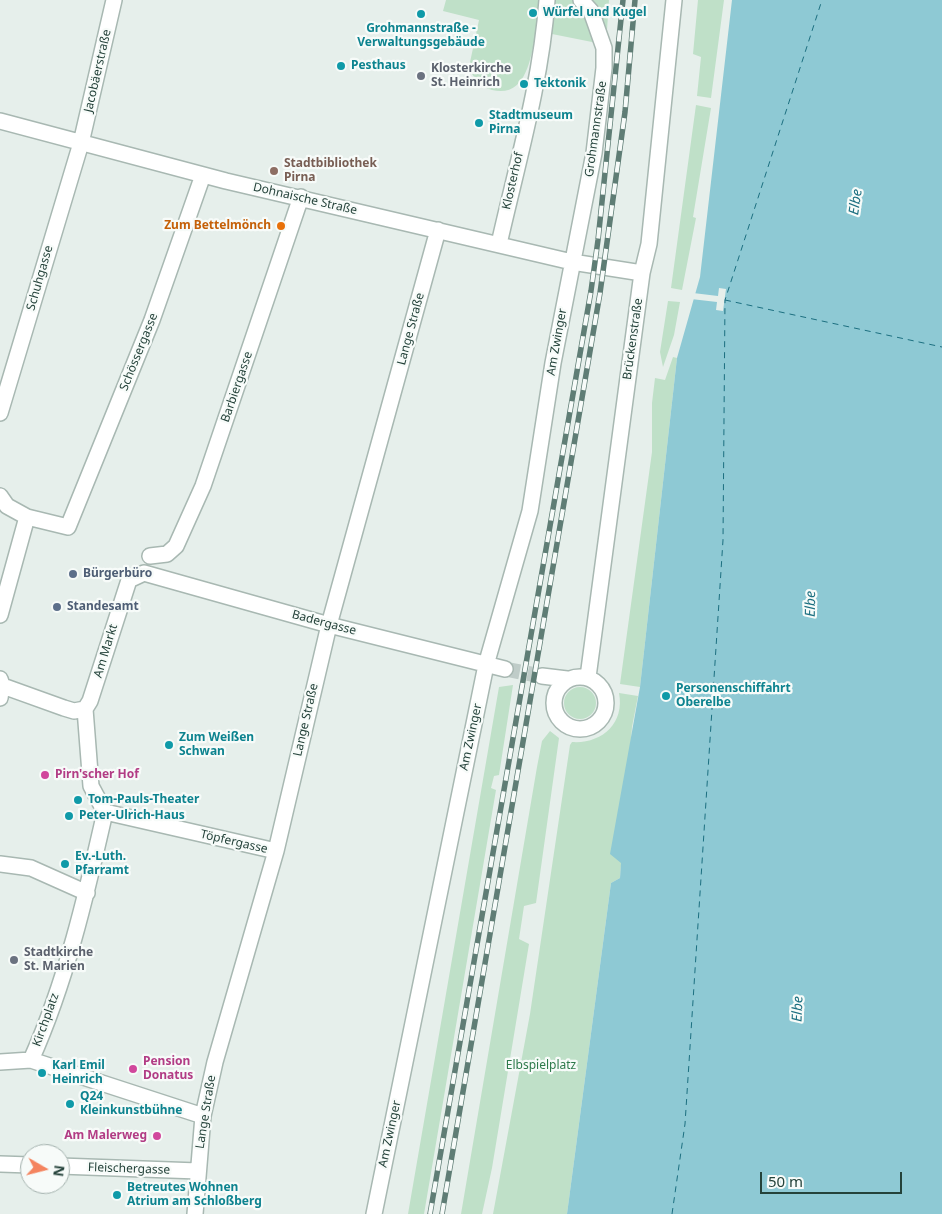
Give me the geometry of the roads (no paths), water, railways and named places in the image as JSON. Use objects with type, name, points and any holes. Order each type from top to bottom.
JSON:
[{"type":"street","name":"Jacobäerstraße","points":[[81,143],[114,0]]},
{"type":"street","name":"Klosterhof","points":[[499,244],[530,110],[544,33],[547,0]]},
{"type":"street","name":"Grohmannstraße","points":[[572,262],[594,153],[604,68],[604,48],[598,30],[591,11],[581,0]]},
{"type":"street","name":"Brückenstraße","points":[[588,677],[642,273],[649,244],[674,0]]},
{"type":"street","name":"Dohnaische Straße","points":[[0,121],[203,175],[572,262],[642,273]]},
{"type":"street","name":"Schuhgasse","points":[[0,414],[81,143]]},
{"type":"street","name":"Schössergasse","points":[[27,517],[68,526],[152,320],[203,175]]},
{"type":"street","name":"Barbiergasse","points":[[150,556],[167,554],[176,546],[197,502],[302,197]]},
{"type":"street","name":"Lange Straße","points":[[195,1214],[204,1116],[214,1062],[276,851],[329,625],[438,230]]},
{"type":"street","name":"Am Zwinger","points":[[374,1214],[486,665],[530,511],[553,363],[572,262]]},
{"type":"street","points":[[0,496],[6,506],[27,517],[0,615]]},
{"type":"street","name":"Badergasse","points":[[144,573],[329,625],[505,669]]},
{"type":"street","name":"Am Markt","points":[[105,812],[91,786],[85,710],[90,702],[129,580],[137,574],[144,573]]},
{"type":"street","points":[[542,676],[567,679],[588,677],[600,686],[604,692],[605,708],[597,722],[582,729],[567,726],[559,719],[554,711],[555,693],[567,679]]},
{"type":"street","points":[[1,686],[74,711],[85,710]]},
{"type":"street","name":"Töpfergasse","points":[[105,812],[276,851]]},
{"type":"street","name":"Kirchplatz","points":[[0,1062],[31,1060],[47,1023],[87,893],[105,812]]},
{"type":"street","points":[[0,864],[31,868],[87,893]]},
{"type":"street","points":[[31,1060],[204,1116]]},
{"type":"street","points":[[0,1164],[20,1165]]},
{"type":"street","name":"Fleischergasse","points":[[70,1166],[198,1171]]},
{"type":"water","name":"Elbe","points":[[732,0],[942,0],[942,1214],[567,1214],[611,883],[620,878],[621,863],[610,854],[640,687],[677,358],[700,277]]},
{"type":"tunnel","points":[[505,669],[542,676]]},
{"type":"railway","points":[[430,1214],[591,291],[623,0]]},
{"type":"railway","points":[[442,1214],[600,293],[625,112],[635,0]]},
{"type":"place","name":"Würfel und Kugel","points":[[533,13]]},
{"type":"place","name":"Grohmannstraße - Verwaltungsgebäude","points":[[421,14]]},
{"type":"place","name":"Pesthaus","points":[[341,66]]},
{"type":"place","name":"Klosterkirche St. Heinrich","points":[[421,76]]},
{"type":"place","name":"Tektonik","points":[[524,84]]},
{"type":"place","name":"Stadtmuseum Pirna","points":[[479,123]]},
{"type":"place","name":"Stadtbibliothek Pirna","points":[[274,171]]},
{"type":"place","name":"Zum Bettelmönch","points":[[281,226]]},
{"type":"place","name":"Bürgerbüro","points":[[73,574]]},
{"type":"place","name":"Standesamt","points":[[57,607]]},
{"type":"place","name":"Personenschiffahrt Oberelbe","points":[[666,696]]},
{"type":"place","name":"Zum Weißen Schwan","points":[[169,745]]},
{"type":"place","name":"Pirn'scher Hof","points":[[45,775]]},
{"type":"place","name":"Tom-Pauls-Theater","points":[[78,800]]},
{"type":"place","name":"Peter-Ulrich-Haus","points":[[69,816]]},
{"type":"place","name":"Ev.-Luth. Pfarramt","points":[[65,864]]},
{"type":"place","name":"Stadtkirche St. Marien","points":[[14,960]]},
{"type":"place","name":"Pension Donatus","points":[[133,1069]]},
{"type":"place","name":"Karl Emil Heinrich","points":[[42,1073]]},
{"type":"place","name":"Q24 Kleinkunstbühne","points":[[70,1104]]},
{"type":"place","name":"Am Malerweg","points":[[157,1136]]},
{"type":"place","name":"Betreutes Wohnen Atrium am Schloßberg","points":[[117,1195]]},
{"type":"park label","name":"Elbspielplatz","points":[[541,1066]]}]
